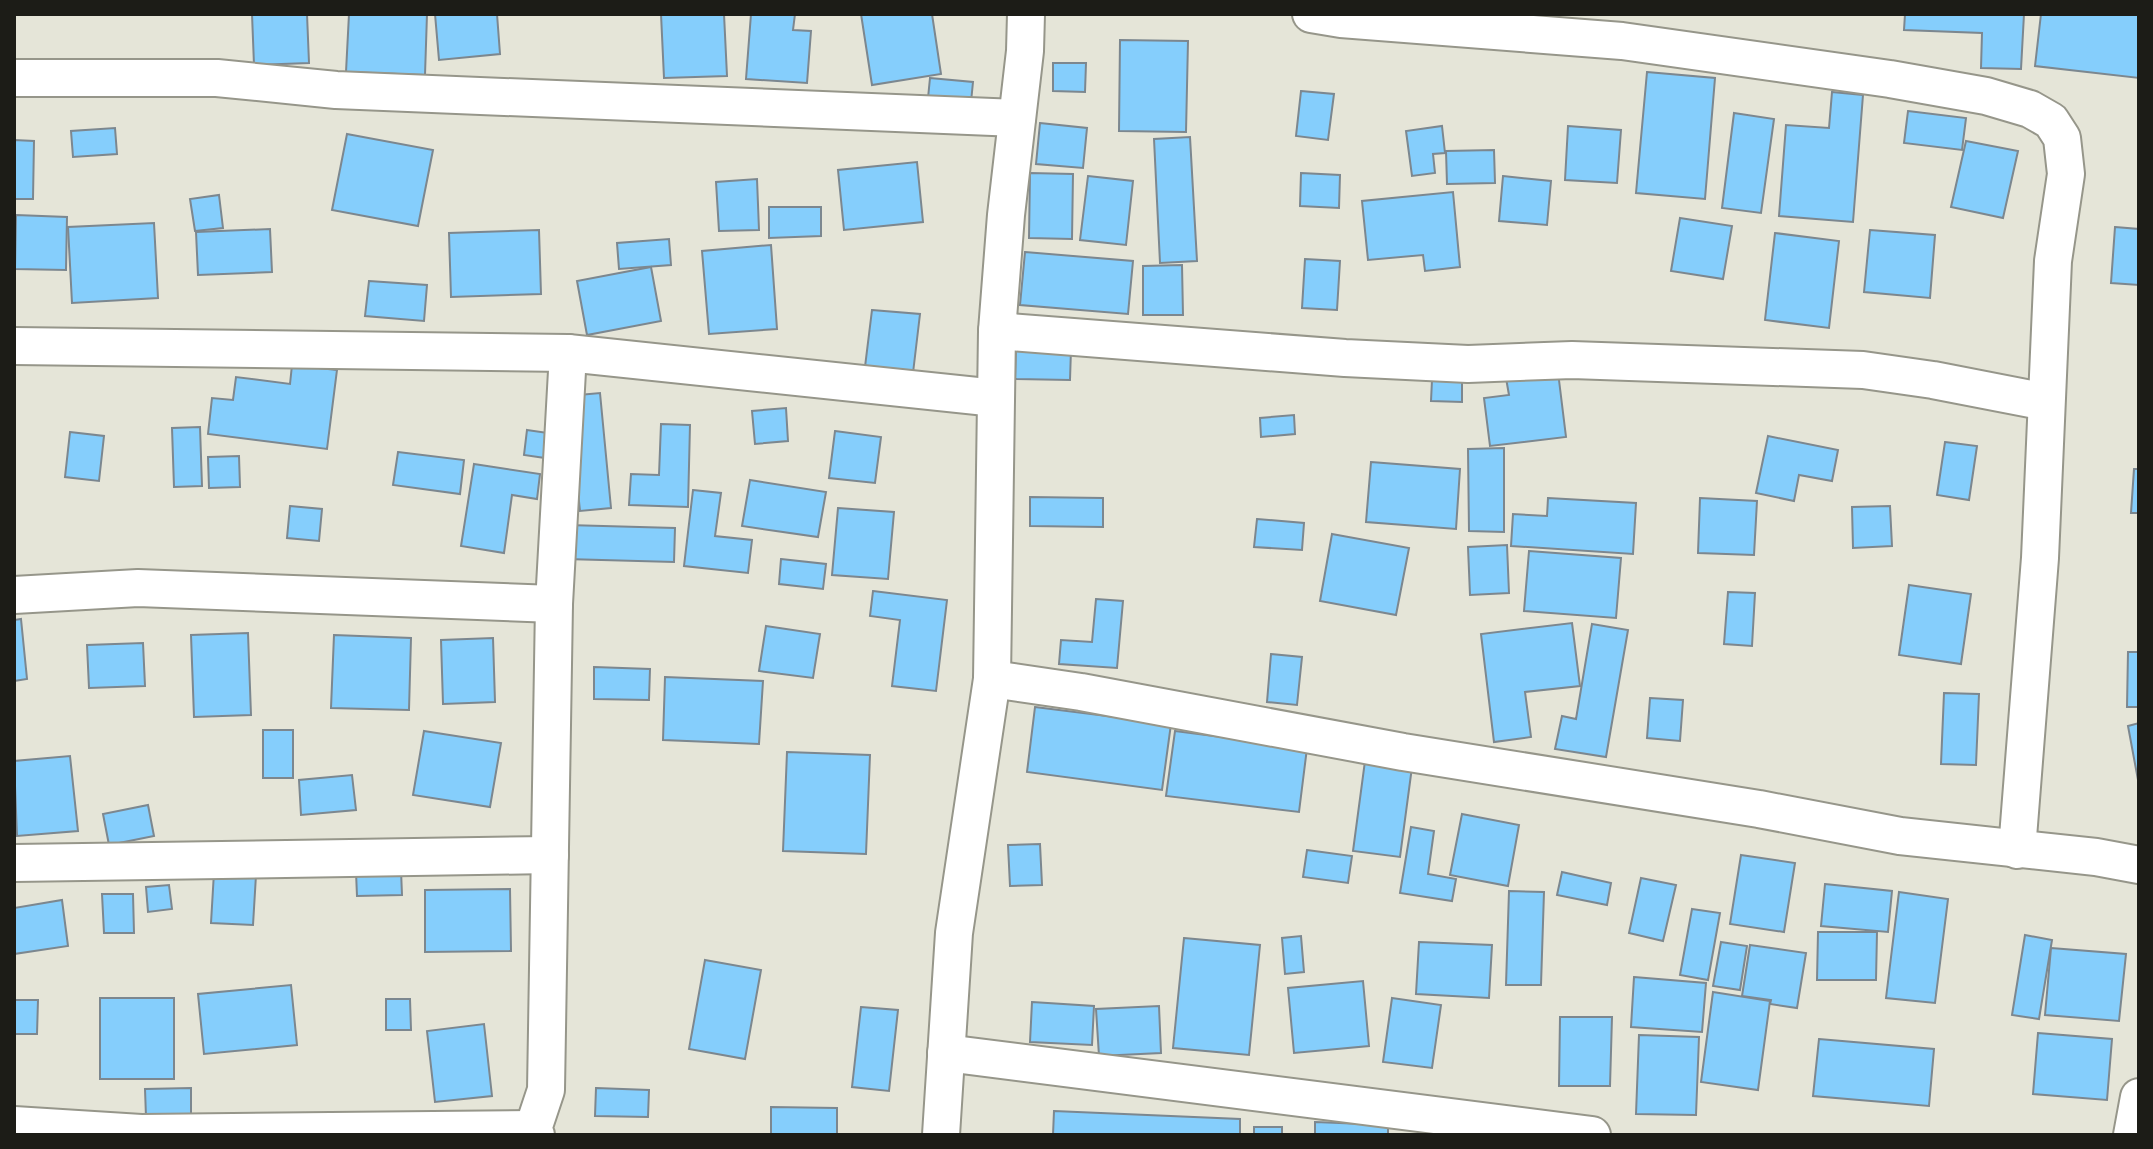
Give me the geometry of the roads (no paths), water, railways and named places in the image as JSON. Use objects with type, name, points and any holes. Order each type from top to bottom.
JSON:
[{"type":"street","points":[[941,1135],[954,933],[992,679],[997,331],[1026,14]]},
{"type":"street","points":[[1311,14],[1622,41],[1890,79],[1986,96],[2030,109],[2051,121],[2062,138],[2066,174],[2053,261],[2040,558],[2017,850]]},
{"type":"street","points":[[14,78],[217,78],[352,91],[1017,118]]},
{"type":"street","points":[[997,331],[1345,358],[1468,364],[1572,360],[1787,370],[1863,370],[2046,402]]},
{"type":"street","points":[[14,346],[568,353],[996,398]]},
{"type":"street","points":[[14,1125],[141,1133],[534,1132],[546,1090],[554,604],[568,353]]},
{"type":"street","points":[[14,595],[138,588],[554,604]]},
{"type":"street","points":[[992,679],[1900,836],[2096,857],[2139,865]]},
{"type":"street","points":[[14,863],[550,855]]},
{"type":"street","points":[[946,1053],[1592,1135]]},
{"type":"street","points":[[2132,1135],[2139,1097]]}]
